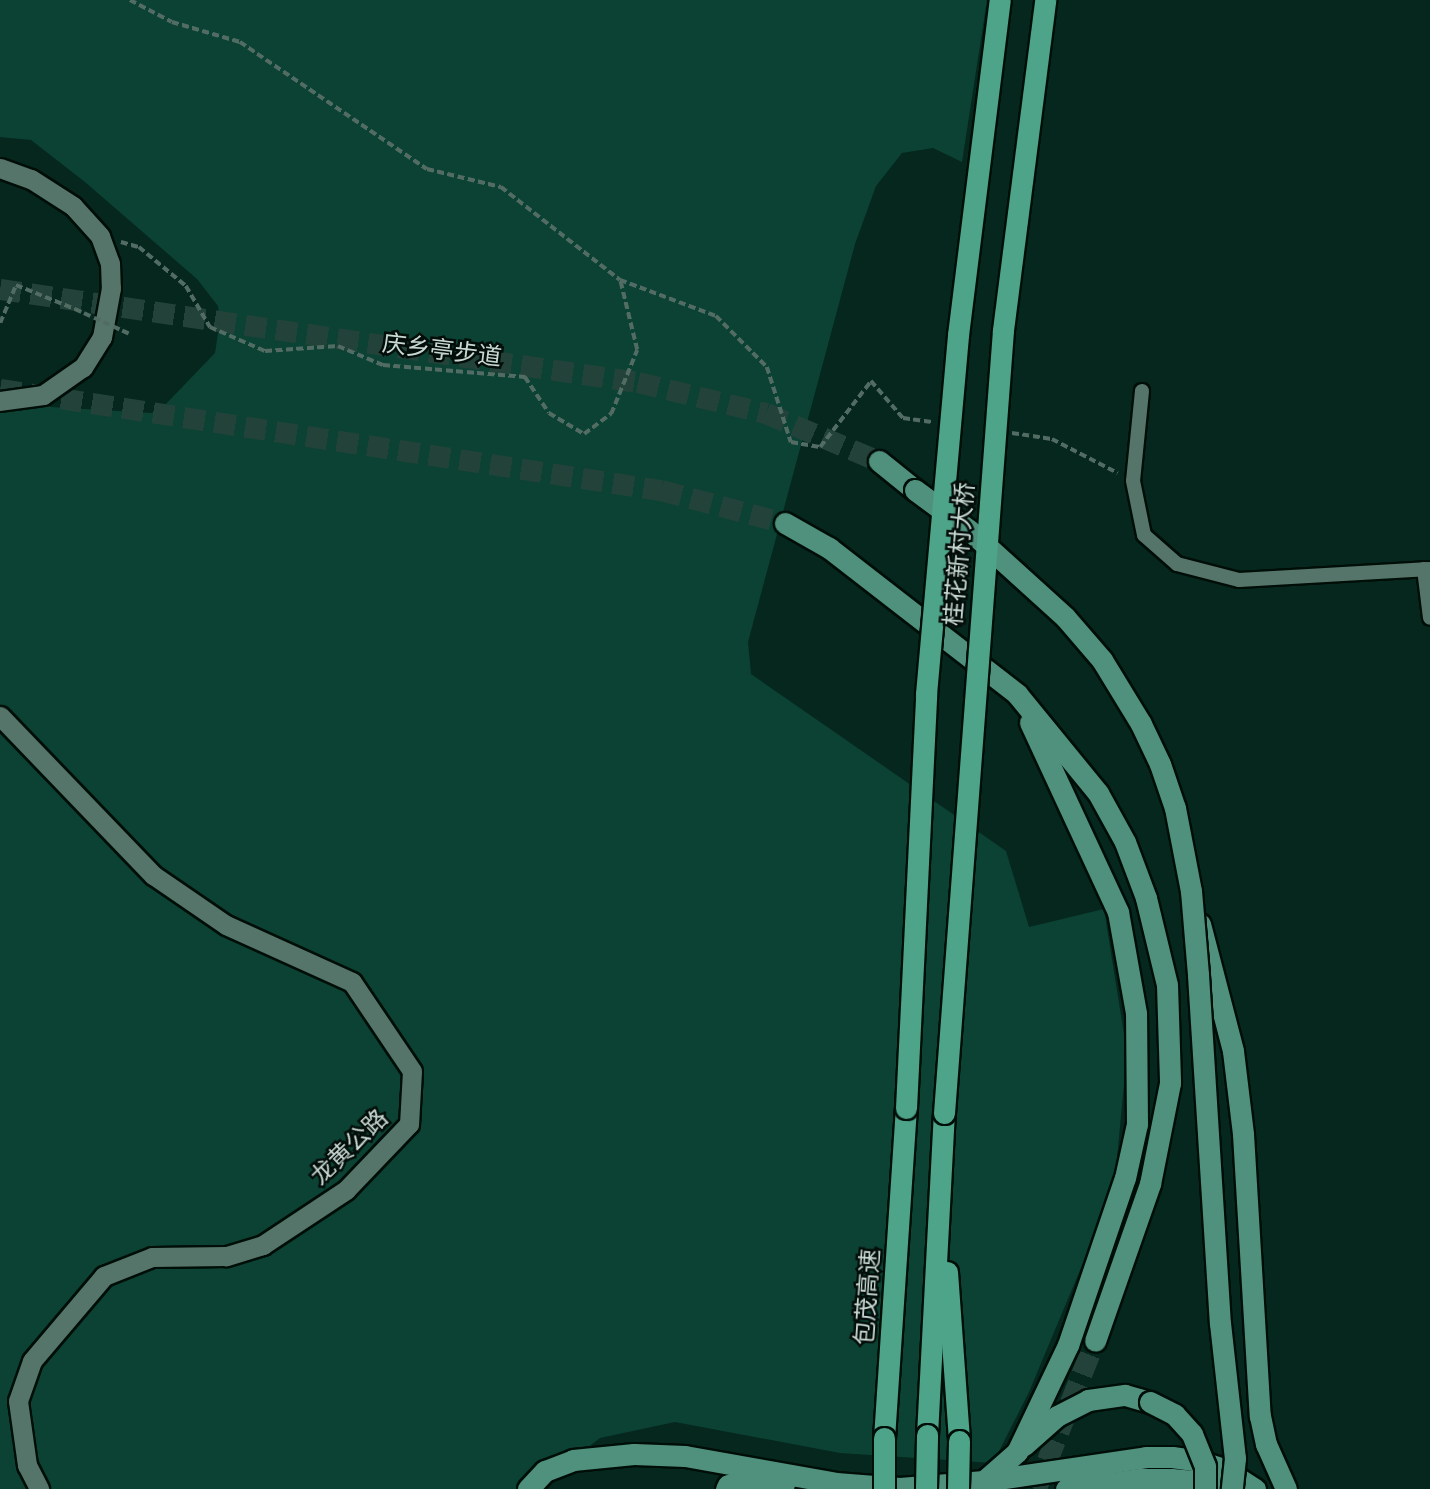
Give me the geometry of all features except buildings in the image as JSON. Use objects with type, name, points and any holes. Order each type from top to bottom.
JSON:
[{"type":"highway","name":"桂花新村大桥","points":[[906,1108],[926,694],[958,335],[1000,0]]},
{"type":"highway","name":"桂花新村大桥","points":[[940,1207],[944,1113],[1003,330],[1045,0]]},
{"type":"highway","name":"包茂高速","points":[[875,1487],[884,1438],[906,1108]]},
{"type":"highway","points":[[926,1489],[940,1207]]},
{"type":"highway","points":[[940,1207],[953,1326],[959,1441],[958,1489]]},
{"type":"main road","points":[[0,168],[31,179],[74,206],[100,236],[110,263],[111,288],[102,337],[83,367],[43,395],[0,401]]},
{"type":"main road","points":[[880,461],[969,530],[1065,617],[1102,660],[1141,724],[1160,764],[1182,834],[1191,891],[1220,1323],[1235,1458],[1232,1489]]},
{"type":"main road","points":[[785,523],[829,548],[1017,694],[1098,793],[1125,842],[1146,898],[1167,985],[1170,1083],[1161,1138],[1139,1220],[1095,1341]]},
{"type":"main road","points":[[1017,694],[1118,912],[1136,1013],[1138,1062],[1137,1124],[1125,1178],[1068,1345],[1017,1452]]},
{"type":"main road","name":"龙黄公路","points":[[0,716],[153,875],[226,925],[352,982],[412,1071],[409,1124],[346,1190],[284,1232],[263,1245],[226,1256],[152,1257],[104,1276],[32,1361],[18,1401],[27,1465],[39,1489]]},
{"type":"main road","points":[[1191,891],[1233,1051],[1243,1134],[1260,1416],[1266,1444],[1286,1489]]},
{"type":"main road","points":[[984,1481],[1057,1416],[1087,1400],[1125,1395],[1150,1402],[1175,1416],[1192,1434],[1205,1466],[1205,1489]]},
{"type":"main road","points":[[528,1489],[545,1471],[573,1460],[634,1454],[685,1456],[836,1483],[875,1487]]},
{"type":"main road","points":[[726,1489],[728,1485],[744,1482],[823,1488],[900,1488],[984,1481],[1146,1457],[1199,1461],[1224,1469],[1255,1489]]},
{"type":"main road","points":[[1103,1487],[1146,1457]]},
{"type":"main road","points":[[1066,1489],[1171,1479],[1196,1481],[1222,1489]]},
{"type":"street","points":[[1142,391],[1133,481],[1144,535],[1177,564],[1239,580],[1427,569],[1430,618]]},
{"type":"path","points":[[130,0],[172,22],[240,42],[428,169],[500,187],[620,279],[716,316],[767,367],[791,442],[820,447],[871,381],[903,418],[944,424]]},
{"type":"path","name":"庆乡亭步道","points":[[100,236],[139,247],[186,286],[210,327],[265,351],[338,346],[383,365],[525,377],[549,413],[584,434],[611,414],[637,350],[620,279]]},
{"type":"path","points":[[0,323],[16,285],[132,335]]},
{"type":"path","points":[[1012,433],[1052,439],[1133,481]]},
{"type":"green space","points":[[0,0],[987,0],[962,162],[933,148],[902,153],[876,186],[855,244],[748,642],[751,674],[1006,851],[1029,927],[1104,909],[1127,1053],[1114,1189],[1029,1392],[993,1463],[840,1453],[675,1422],[600,1438],[540,1484],[539,1489],[0,1489],[0,404],[152,413],[163,407],[215,353],[220,320],[218,306],[197,279],[85,182],[31,140],[0,137]]},
{"type":"tunnel","points":[[0,289],[638,382],[766,413],[879,461]]},
{"type":"tunnel","points":[[0,389],[661,490],[785,523]]},
{"type":"tunnel","points":[[1036,1489],[1095,1341]]}]
